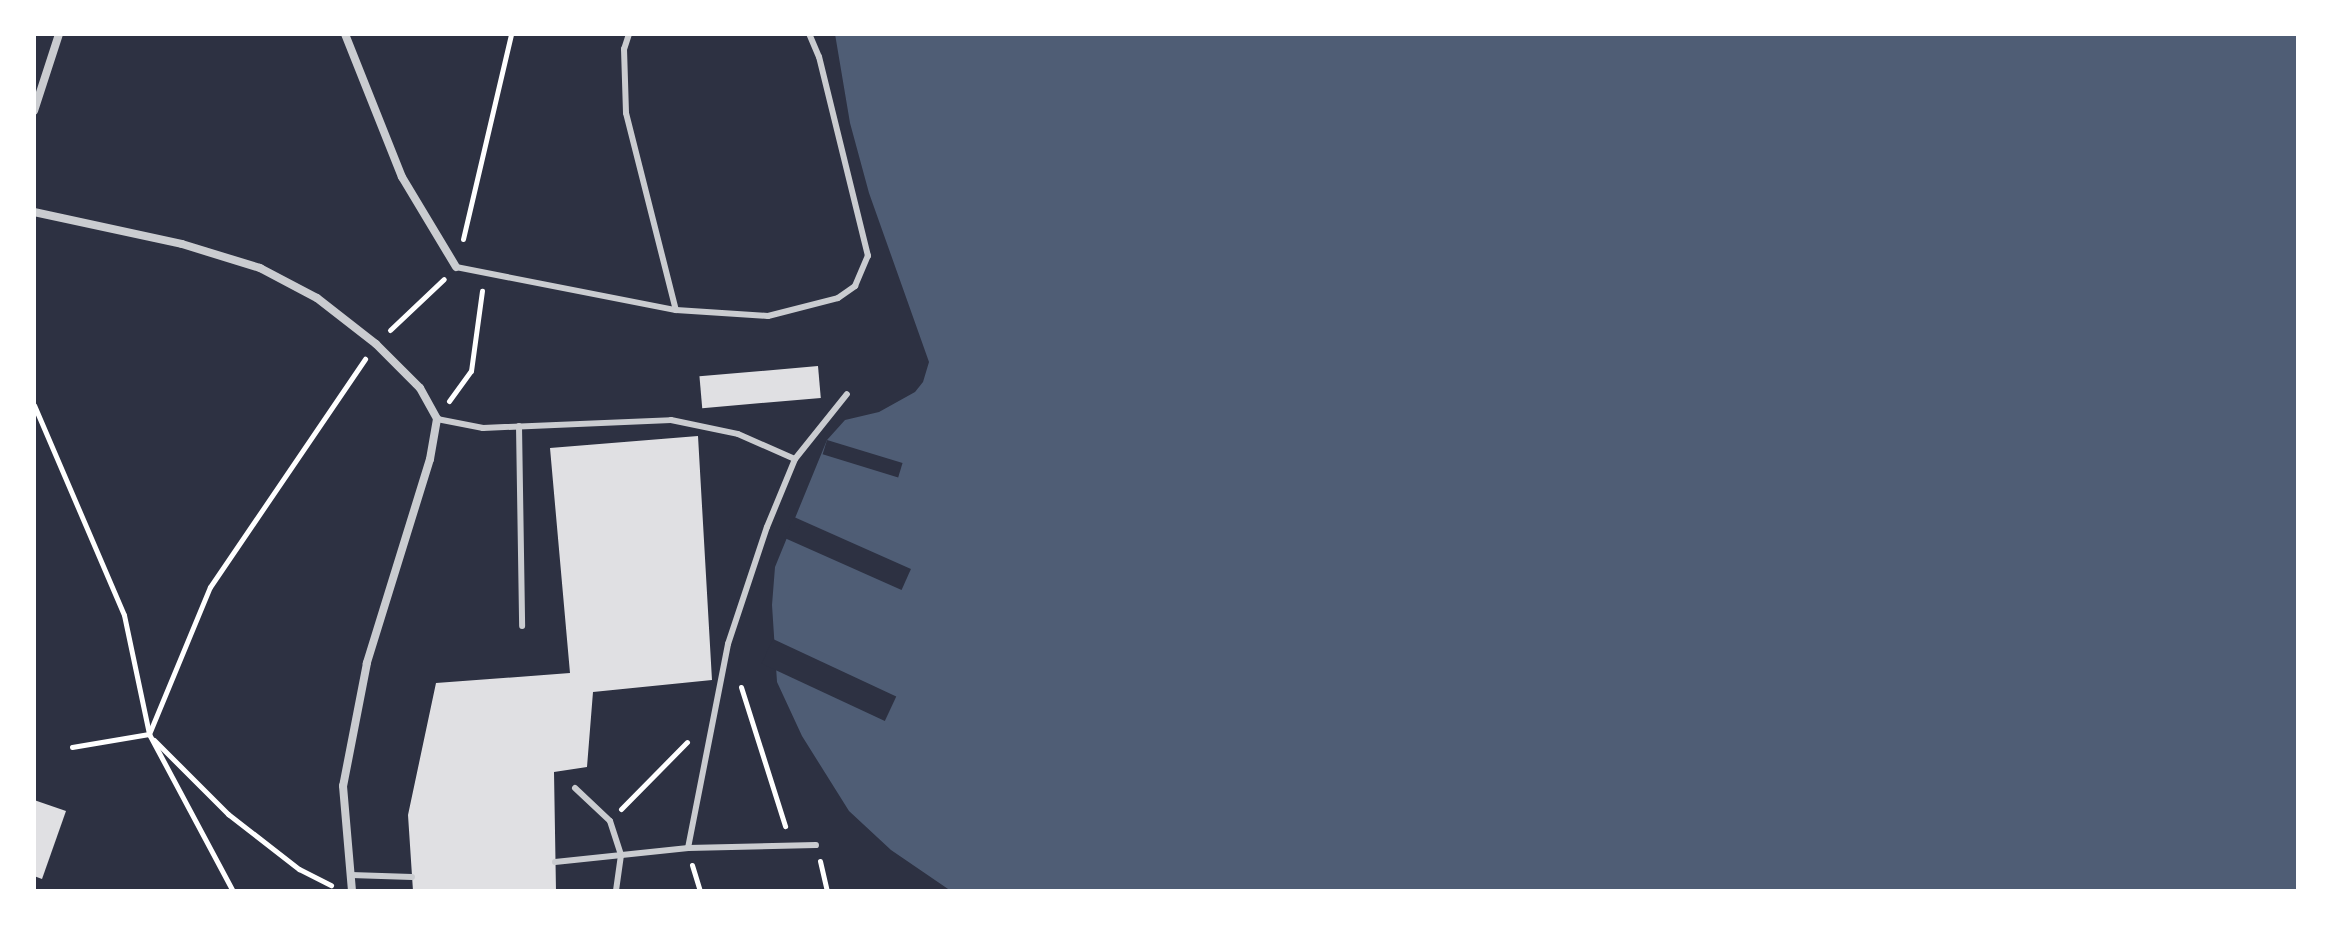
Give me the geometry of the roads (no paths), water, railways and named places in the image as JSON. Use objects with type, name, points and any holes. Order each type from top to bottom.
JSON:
[{"type":"street","points":[[34,111],[59,34]]},
{"type":"street","points":[[345,34],[402,177],[456,267]]},
{"type":"street","points":[[34,212],[182,244],[260,268],[317,298],[376,344],[420,388],[437,419],[430,459],[367,663],[343,786],[352,891]]},
{"type":"lane","points":[[629,34],[624,49],[626,113],[676,310]]},
{"type":"lane","points":[[456,267],[676,310],[768,316],[838,298],[855,286],[868,256],[819,57],[809,34]]},
{"type":"lane","points":[[688,848],[728,644],[767,527],[795,459],[847,394]]},
{"type":"lane","points":[[437,419],[483,428],[671,420],[738,434],[795,459]]},
{"type":"lane","points":[[519,426],[522,626]]},
{"type":"lane","points":[[575,788],[610,821],[621,855],[616,891]]},
{"type":"lane","points":[[555,862],[688,848],[816,845]]},
{"type":"lane","points":[[351,875],[412,877]]},
{"type":"water","points":[[835,34],[2298,34],[2298,891],[951,891],[891,850],[849,811],[802,736],[777,682],[772,605],[775,567],[827,440],[845,420],[879,412],[915,392],[923,382],[929,362],[869,193],[850,123]]}]
